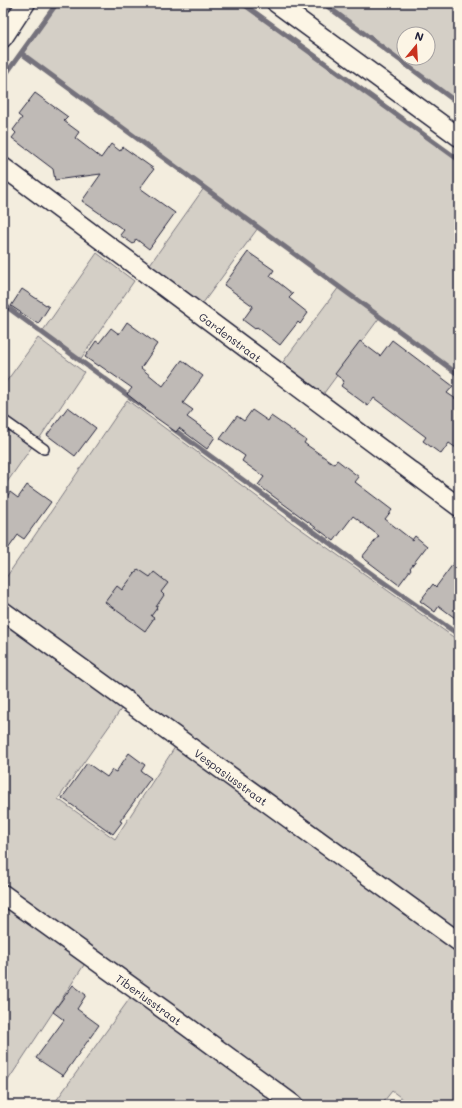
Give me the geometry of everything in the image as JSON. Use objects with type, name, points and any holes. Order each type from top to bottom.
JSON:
[{"type":"street","points":[[3,38],[26,3]]},
{"type":"street","points":[[276,3],[459,137]]},
{"type":"street","name":"Gardenstraat","points":[[3,167],[459,507]]},
{"type":"street","name":"Vespasiusstraat","points":[[3,611],[459,942]]},
{"type":"street","name":"Tiberiusstraat","points":[[3,894],[294,1105]]},
{"type":"lane","points":[[3,420],[44,449]]},
{"type":"shaded area","points":[[57,3],[242,3],[459,160],[459,375],[380,317],[321,397],[280,366],[339,287],[258,228],[200,307],[148,267],[204,188],[21,53]]},
{"type":"shaded area","points":[[323,3],[459,3],[459,104],[408,66],[436,66],[436,26],[396,26],[396,57]]},
{"type":"shaded area","points":[[97,253],[134,281],[80,360],[42,332]]},
{"type":"shaded area","points":[[38,338],[84,372],[37,442],[3,417],[3,386]]},
{"type":"shaded area","points":[[127,400],[291,522],[459,641],[459,934],[3,603],[3,582]]},
{"type":"shaded area","points":[[3,425],[33,445],[3,488]]},
{"type":"shaded area","points":[[3,618],[124,705],[58,799],[115,839],[177,744],[459,949],[459,1105],[411,1105],[392,1091],[381,1105],[305,1105],[3,886]]},
{"type":"shaded area","points":[[3,902],[86,962],[3,1088]]},
{"type":"shaded area","points":[[133,994],[284,1105],[53,1105]]},
{"type":"building","points":[[35,93],[68,117],[64,121],[79,132],[75,138],[101,158],[111,144],[120,151],[123,147],[154,169],[140,188],[175,213],[149,249],[136,239],[133,244],[120,235],[124,230],[82,201],[101,174],[55,180],[53,169],[12,138],[16,133],[13,130],[22,118],[18,115]]},
{"type":"building","points":[[248,252],[274,270],[270,276],[293,294],[289,298],[308,313],[300,324],[298,322],[280,345],[257,327],[255,329],[243,320],[253,306],[224,285]]},
{"type":"building","points":[[22,289],[49,307],[38,324],[11,306]]},
{"type":"building","points":[[127,322],[157,344],[141,368],[163,386],[182,360],[203,376],[183,403],[193,410],[187,417],[215,437],[207,449],[179,428],[176,432],[145,410],[146,409],[127,394],[132,388],[85,357],[96,341],[99,343],[111,328],[119,334]]},
{"type":"building","points":[[392,340],[453,386],[447,393],[459,401],[459,450],[449,443],[441,454],[423,441],[426,437],[374,398],[368,406],[341,386],[344,381],[335,374],[360,341],[380,356]]},
{"type":"building","points":[[68,407],[96,428],[75,456],[47,435]]},
{"type":"building","points":[[252,410],[268,421],[271,416],[306,440],[304,443],[334,464],[337,460],[359,477],[355,482],[392,510],[385,519],[412,540],[415,536],[427,546],[399,585],[362,557],[379,536],[353,516],[334,541],[258,485],[264,477],[242,461],[245,456],[220,439],[237,416],[244,421]]},
{"type":"building","points":[[27,485],[51,502],[24,539],[18,535],[3,556],[3,503],[10,492],[18,498]]},
{"type":"building","points":[[459,556],[459,621],[439,606],[435,612],[420,601],[433,584],[436,587]]},
{"type":"building","points":[[138,569],[150,577],[154,572],[168,583],[161,592],[164,595],[151,616],[154,618],[145,631],[105,602],[117,586],[122,590]]},
{"type":"building","points":[[129,753],[145,765],[141,771],[151,778],[120,821],[122,822],[113,834],[62,798],[87,763],[107,777],[112,770],[116,772]]},
{"type":"building","points":[[73,985],[86,995],[77,1009],[99,1025],[63,1076],[36,1058],[64,1020],[53,1012]]},
{"type":"waterway","points":[[3,78],[57,3]]},
{"type":"waterway","points":[[242,3],[459,160]]},
{"type":"waterway","points":[[323,3],[459,104]]},
{"type":"waterway","points":[[21,53],[459,375]]},
{"type":"waterway","points":[[3,304],[149,411]]},
{"type":"waterway","points":[[172,428],[376,577],[459,635]]}]
